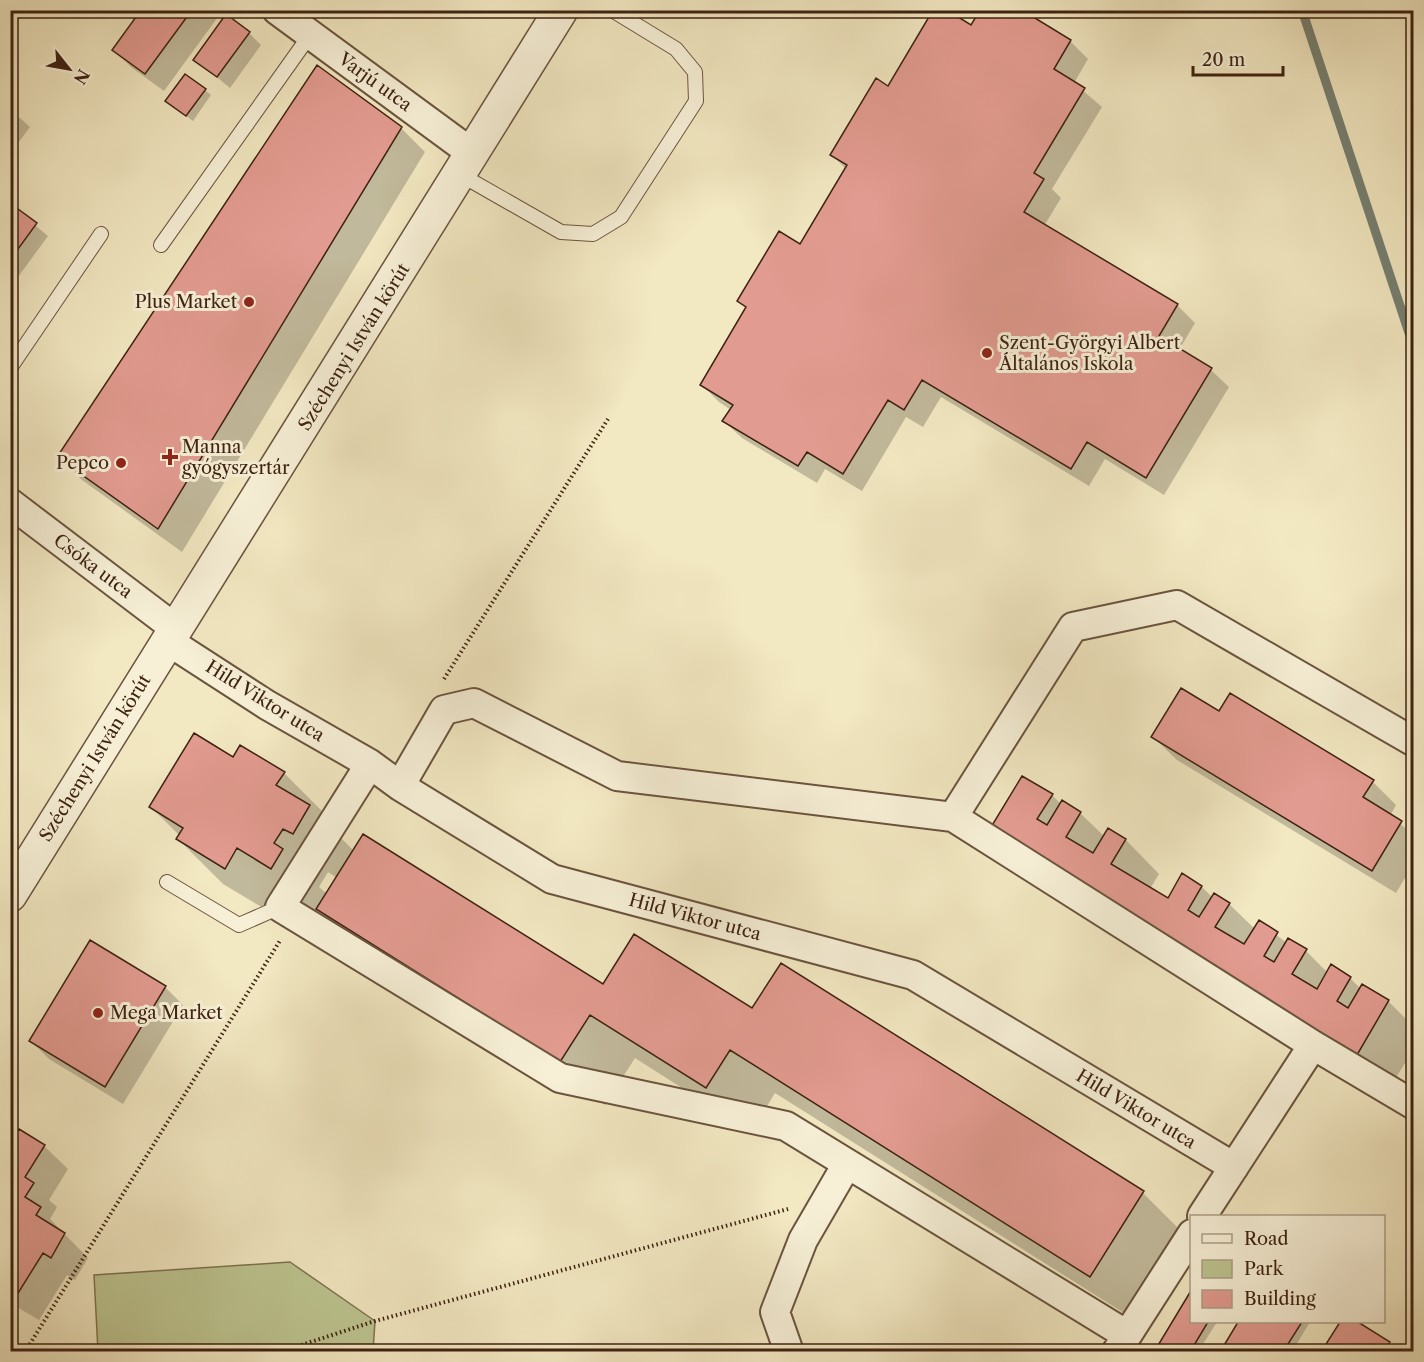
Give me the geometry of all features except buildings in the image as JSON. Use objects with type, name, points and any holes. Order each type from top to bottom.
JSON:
[{"type":"street","name":"Varjú utca","points":[[277,10],[467,165]]},
{"type":"street","name":"Széchenyi István körút","points":[[10,895],[467,165],[561,10]]},
{"type":"street","name":"Csóka utca","points":[[10,503],[172,635]]},
{"type":"street","points":[[953,817],[1073,627],[1177,605],[1413,742]]},
{"type":"street","name":"Hild Viktor utca","points":[[172,635],[267,705],[370,764],[400,786],[552,879],[913,975],[1234,1167]]},
{"type":"street","points":[[400,786],[444,710],[474,703],[617,776],[953,817],[1313,1045],[1413,1105]]},
{"type":"street","points":[[370,764],[280,907],[560,1078],[786,1126],[1121,1343],[1190,1236]]},
{"type":"street","points":[[1203,1215],[1313,1045]]},
{"type":"street","points":[[789,1352],[775,1312],[803,1240],[847,1164]]},
{"type":"lane","points":[[467,165],[561,232],[593,234],[621,217],[696,101],[695,72],[676,50],[612,10]]},
{"type":"lane","points":[[161,245],[310,35]]},
{"type":"lane","points":[[10,368],[101,234]]},
{"type":"lane","points":[[167,882],[239,925],[280,907]]},
{"type":"path","points":[[280,1352],[375,1321],[826,1199]]},
{"type":"green space","points":[[290,1262],[375,1321],[373,1351],[98,1351],[94,1275]]},
{"type":"waterway","points":[[1302,10],[1414,348]]},
{"type":"place","name":"Plus Market","points":[[249,302]]},
{"type":"place","name":"Szent-Györgyi Albert Általános Iskola","points":[[987,353]]},
{"type":"place","name":"Manna gyógyszertár","points":[[170,457]]},
{"type":"place","name":"Pepco","points":[[121,463]]},
{"type":"place","name":"Mega Market","points":[[98,1013]]}]
